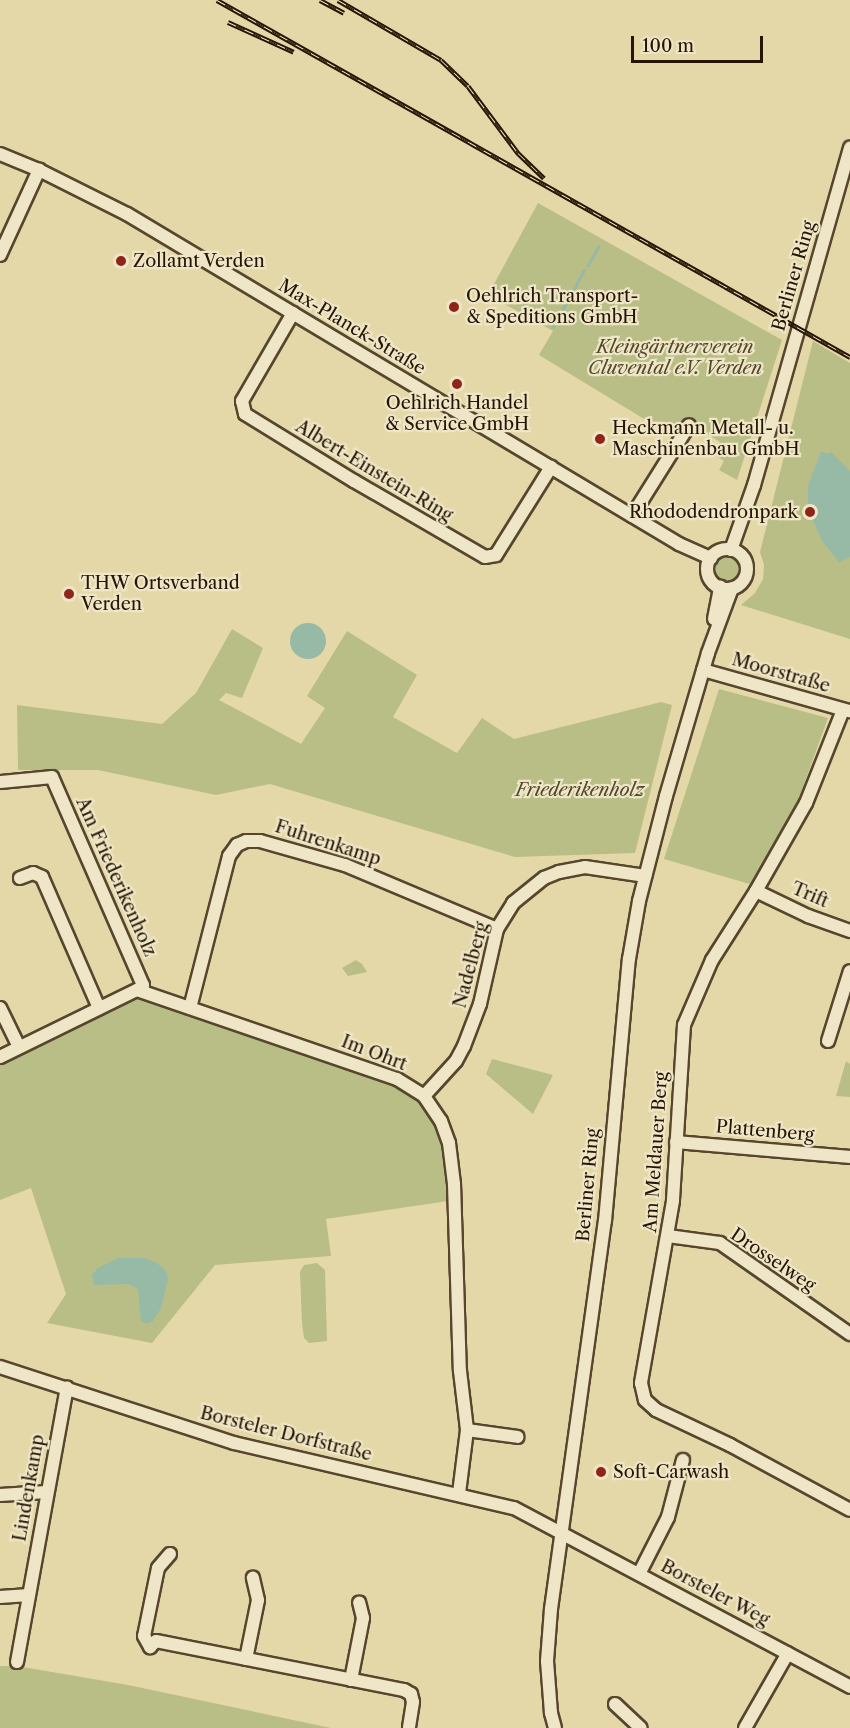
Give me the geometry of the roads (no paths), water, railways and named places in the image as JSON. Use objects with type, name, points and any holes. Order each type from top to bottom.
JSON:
[{"type":"street","name":"Berliner Ring","points":[[736,553],[847,167],[850,147]]},
{"type":"street","name":"Max-Planck-Straße","points":[[0,154],[39,170],[127,214],[709,562]]},
{"type":"street","points":[[0,255],[39,170]]},
{"type":"street","name":"Albert-Einstein-Ring","points":[[293,313],[242,401],[245,414],[373,492],[485,557],[496,555],[551,467]]},
{"type":"street","points":[[632,516],[689,425]]},
{"type":"street","points":[[721,550],[736,553],[746,565],[746,574],[740,584],[726,588],[710,579],[709,562],[721,550]]},
{"type":"street","name":"Berliner Ring","points":[[555,1728],[551,1713],[547,1661],[562,1533],[605,1221],[629,959],[645,876],[726,588]]},
{"type":"street","name":"Moorstraße","points":[[703,670],[847,711]]},
{"type":"street","name":"Am Meldauer Berg","points":[[847,711],[806,803],[756,891],[711,960],[684,1025],[668,1236],[641,1383],[645,1400],[656,1410],[730,1445],[850,1510]]},
{"type":"street","name":"Am Friederikenholz","points":[[0,782],[52,777],[143,985],[142,991]]},
{"type":"street","name":"Fuhrenkamp","points":[[190,1008],[229,856],[237,846],[246,841],[260,841],[354,869],[497,929]]},
{"type":"street","name":"Nadelberg","points":[[424,1096],[456,1061],[464,1046],[480,1004],[497,929],[513,903],[528,888],[558,872],[585,867],[645,876]]},
{"type":"street","points":[[20,878],[33,873],[42,877],[99,1008]]},
{"type":"street","name":"Trift","points":[[756,891],[808,916],[850,931]]},
{"type":"street","points":[[828,1041],[850,971]]},
{"type":"street","points":[[0,1057],[132,991],[142,991]]},
{"type":"street","name":"Im Ohrt","points":[[142,991],[397,1079],[424,1096],[441,1121],[449,1143],[454,1184],[460,1371],[467,1430],[459,1493]]},
{"type":"street","points":[[0,1008],[19,1047]]},
{"type":"street","name":"Plattenberg","points":[[676,1142],[850,1157]]},
{"type":"street","name":"Drosselweg","points":[[668,1236],[720,1243],[850,1334]]},
{"type":"street","name":"Borsteler Dorfstraße","points":[[0,1367],[245,1446],[459,1493],[514,1508],[562,1533]]},
{"type":"street","name":"Lindenkamp","points":[[17,1662],[67,1388]]},
{"type":"street","points":[[467,1430],[518,1437]]},
{"type":"street","points":[[639,1574],[668,1517],[683,1460]]},
{"type":"street","points":[[0,1495],[47,1492]]},
{"type":"street","name":"Borsteler Weg","points":[[562,1533],[850,1687]]},
{"type":"street","points":[[170,1554],[158,1568],[144,1636],[150,1647],[156,1641],[411,1694],[413,1702],[409,1728]]},
{"type":"street","points":[[246,1659],[258,1600],[253,1578]]},
{"type":"street","points":[[0,1597],[29,1595]]},
{"type":"street","points":[[351,1680],[363,1618],[359,1602]]},
{"type":"street","points":[[745,1728],[788,1653]]},
{"type":"street","points":[[615,1704],[641,1728]]},
{"type":"waterway","points":[[588,265],[598,247]]},
{"type":"waterway","points":[[553,327],[584,270]]},
{"type":"railway","points":[[217,0],[850,357]]},
{"type":"railway","points":[[320,0],[344,13]]},
{"type":"railway","points":[[338,0],[441,60],[468,86],[518,153],[544,178]]},
{"type":"railway","points":[[228,22],[294,52]]},
{"type":"place","name":"Zollamt Verden","points":[[121,261]]},
{"type":"place","name":"Oehlrich Transport- & Speditions GmbH","points":[[454,307]]},
{"type":"place","name":"Oehlrich Handel & Service GmbH","points":[[457,384]]},
{"type":"place","name":"Heckmann Metall- u. Maschinenbau GmbH","points":[[600,439]]},
{"type":"place","name":"Rhododendronpark","points":[[810,512]]},
{"type":"place","name":"THW Ortsverband Verden","points":[[69,594]]},
{"type":"place","name":"Soft-Carwash","points":[[601,1472]]},
{"type":"park label","name":"Kleingärtnerverein Cluvental e.V. Verden","points":[[675,358]]},
{"type":"park label","name":"Friederikenholz","points":[[580,790]]}]
